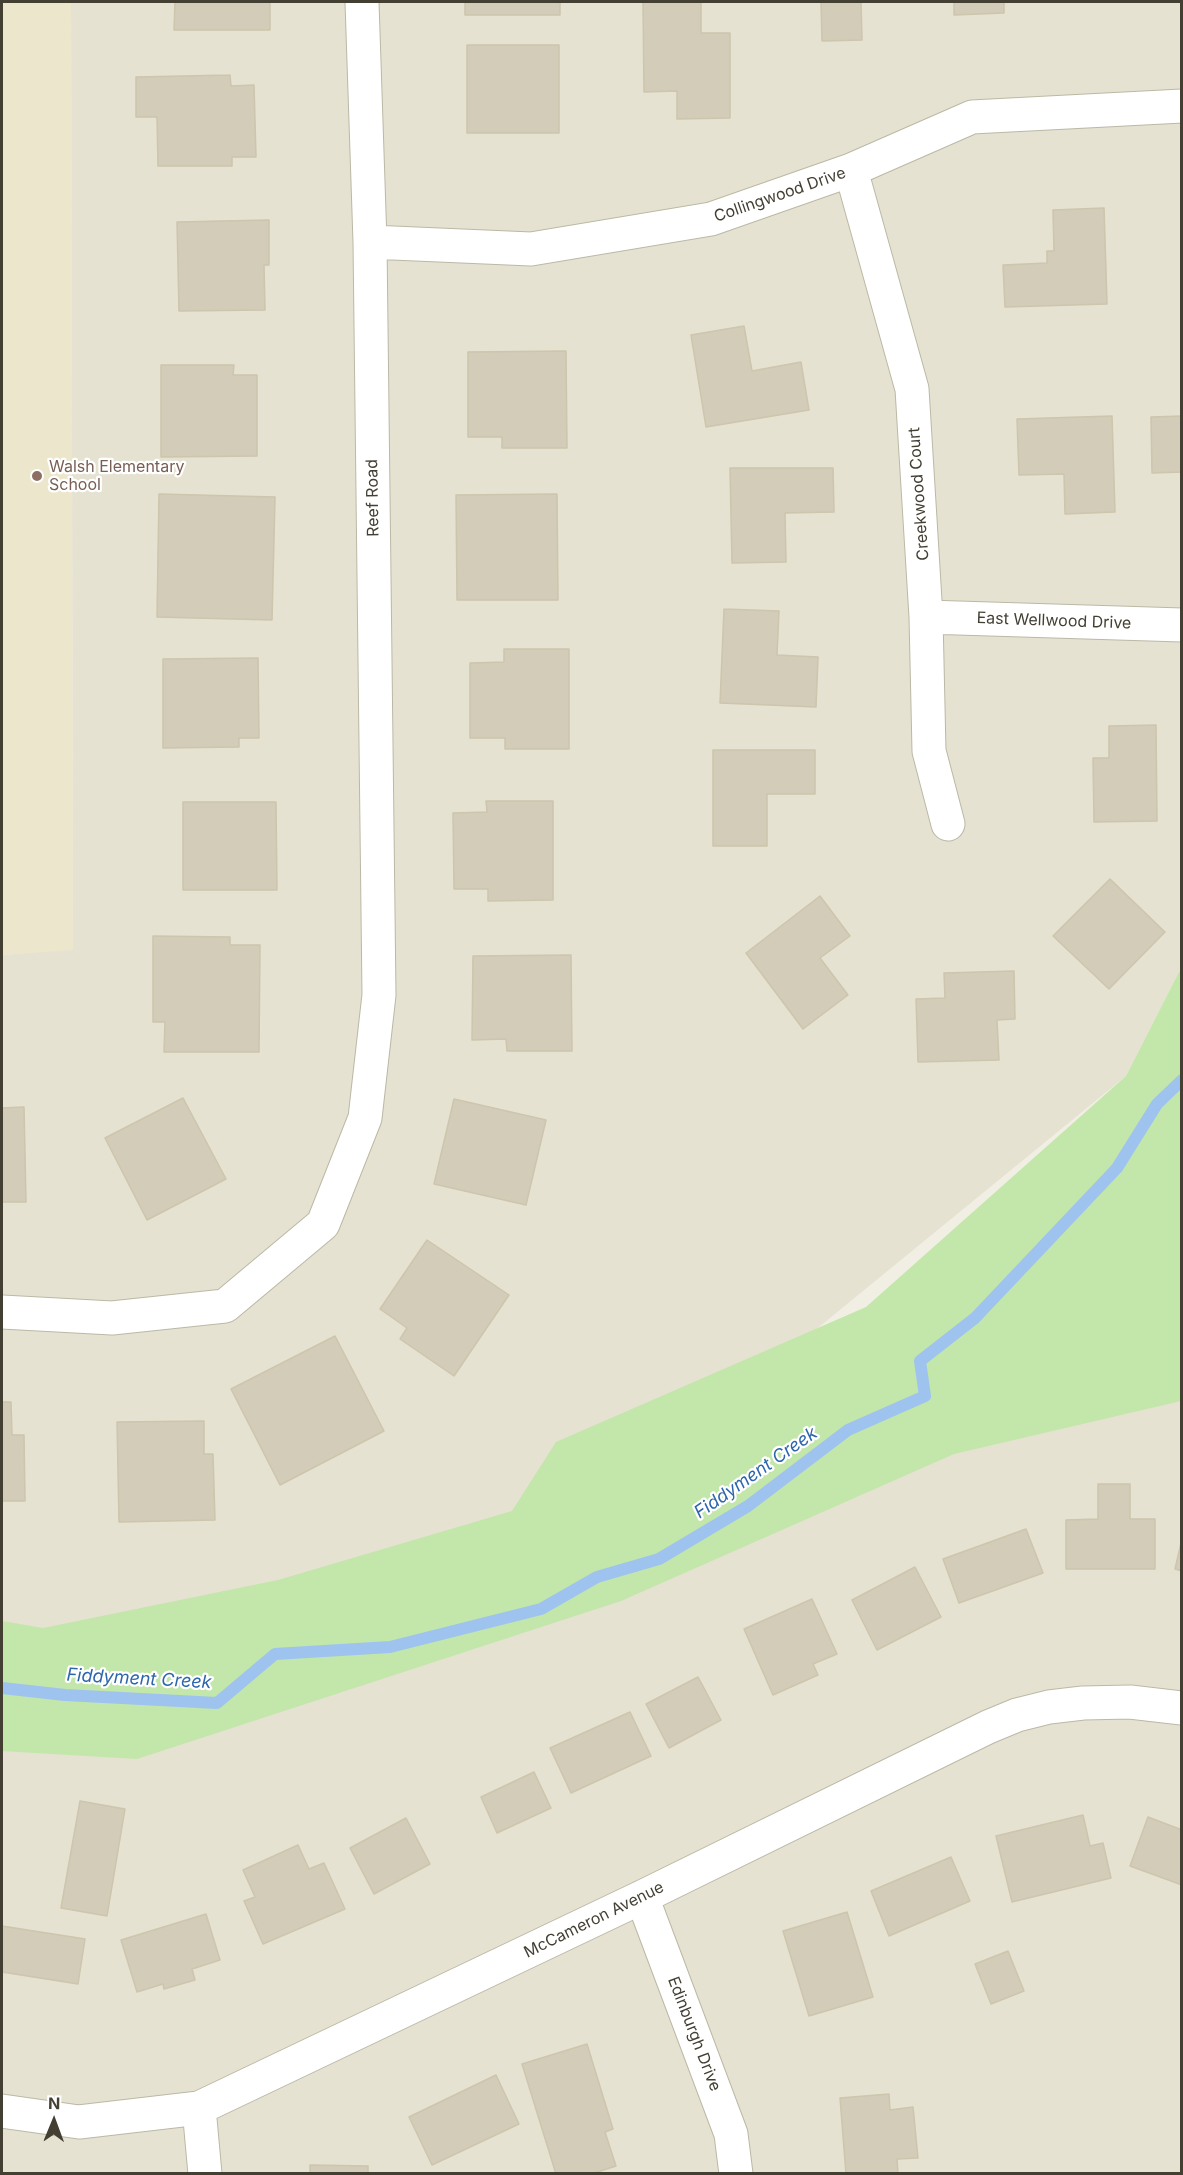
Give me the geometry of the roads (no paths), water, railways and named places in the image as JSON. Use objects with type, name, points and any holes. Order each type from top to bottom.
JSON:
[{"type":"street","name":"Reef Road","points":[[2,1312],[112,1318],[225,1306],[323,1224],[365,1118],[379,995],[370,242],[362,2]]},
{"type":"street","name":"Collingwood Drive","points":[[370,242],[531,249],[711,219],[851,170],[972,117],[1182,106]]},
{"type":"street","name":"Creekwood Court","points":[[851,170],[912,389],[926,617],[929,751],[948,824]]},
{"type":"street","name":"East Wellwood Drive","points":[[926,617],[1182,625]]},
{"type":"street","name":"McCameron Avenue","points":[[2,2111],[79,2122],[199,2108],[1017,1715],[1050,1707],[1083,1703],[1130,1702],[1182,1708]]},
{"type":"street","name":"Edinburgh Drive","points":[[642,1897],[731,2134],[736,2174]]},
{"type":"street","points":[[199,2108],[205,2174]]},
{"type":"waterway","name":"Fiddyment Creek","points":[[2,1688],[65,1695],[217,1703],[275,1654],[390,1647],[541,1609],[597,1577],[659,1559],[748,1506],[848,1430],[925,1396],[920,1361],[975,1318],[1117,1168],[1157,1104],[1182,1080]]},
{"type":"place","name":"Walsh Elementary School","points":[[37,476]]}]
